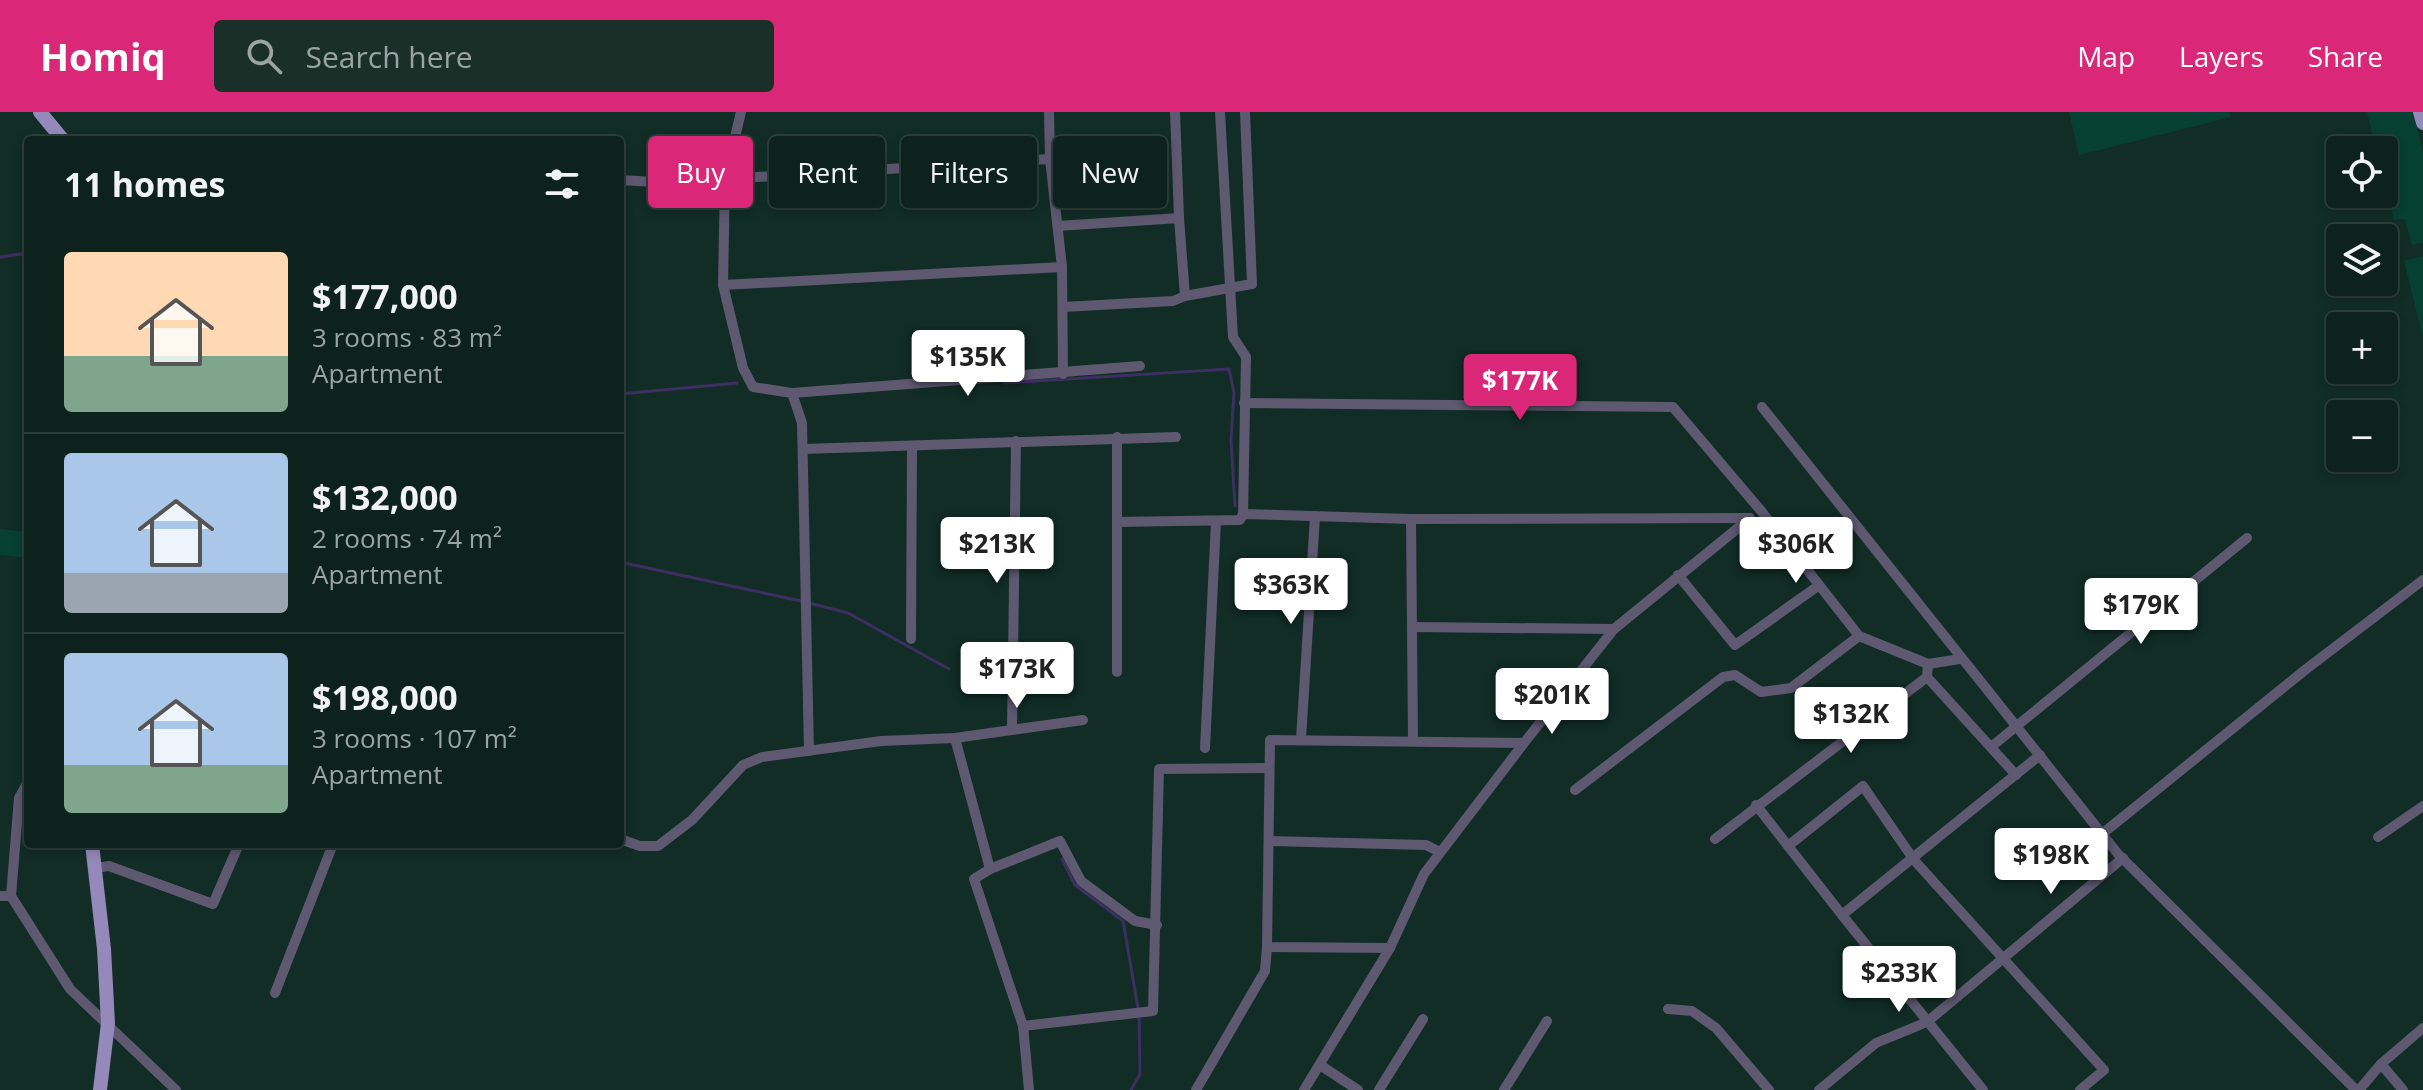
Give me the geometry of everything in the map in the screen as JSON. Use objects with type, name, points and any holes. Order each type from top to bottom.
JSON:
[{"type":"main road","points":[[40,112],[60,136]]},
{"type":"main road","points":[[2420,112],[2423,123]]},
{"type":"main road","points":[[92,848],[108,1023],[100,1090]]},
{"type":"street","points":[[735,136],[741,112]]},
{"type":"street","points":[[1049,112],[1050,159],[1062,267],[1063,374]]},
{"type":"street","points":[[1175,112],[1185,296]]},
{"type":"street","points":[[1117,522],[1240,520],[1243,514],[1246,357],[1233,337],[1220,112]]},
{"type":"street","points":[[1063,307],[1173,301],[1253,282],[1245,112]]},
{"type":"street","points":[[753,180],[1050,159]]},
{"type":"street","points":[[624,180],[648,181]]},
{"type":"street","points":[[724,208],[723,285],[743,368],[753,387],[792,393],[1140,366]]},
{"type":"street","points":[[1058,226],[1179,218]]},
{"type":"street","points":[[723,285],[1062,267]]},
{"type":"street","points":[[792,393],[802,423],[809,751]]},
{"type":"street","points":[[1244,403],[1666,406],[1680,412],[1859,636],[1928,664],[1960,659]]},
{"type":"street","points":[[1762,407],[2014,728],[2040,755],[2102,834],[2358,1090],[2381,1064],[2423,1028]]},
{"type":"street","points":[[1117,437],[1117,672]]},
{"type":"street","points":[[803,449],[1176,437]]},
{"type":"street","points":[[1012,728],[1016,441]]},
{"type":"street","points":[[911,639],[912,446]]},
{"type":"street","points":[[1304,1090],[1390,948],[1424,874],[1614,629],[1678,575],[1762,512]]},
{"type":"street","points":[[1243,514],[1411,519],[1749,519]]},
{"type":"street","points":[[1301,739],[1315,516]]},
{"type":"street","points":[[1411,519],[1413,740]]},
{"type":"street","points":[[1205,748],[1216,521]]},
{"type":"street","points":[[1991,747],[2247,538]]},
{"type":"street","points":[[1678,575],[1735,645],[1818,586]]},
{"type":"street","points":[[2102,834],[2305,670],[2423,580]]},
{"type":"street","points":[[1412,627],[1614,629]]},
{"type":"street","points":[[1575,790],[1723,677],[1735,675],[1761,692],[1791,688],[1859,636]]},
{"type":"street","points":[[1928,664],[1927,677],[2016,775]]},
{"type":"street","points":[[1715,839],[1927,677]]},
{"type":"street","points":[[624,840],[640,846],[658,846],[692,820],[743,765],[762,757],[881,741],[955,738],[1083,720]]},
{"type":"street","points":[[955,738],[990,869]]},
{"type":"street","points":[[1196,1090],[1265,971],[1270,740],[1524,743]]},
{"type":"street","points":[[1842,915],[1914,860],[2040,755]]},
{"type":"street","points":[[1023,1026],[1153,1011],[1159,769],[1269,768]]},
{"type":"street","points":[[1788,846],[1863,786],[1914,860],[2000,960],[2104,1070],[2080,1090]]},
{"type":"street","points":[[24,789],[19,798],[5,896],[70,989],[176,1090]]},
{"type":"street","points":[[1756,805],[1983,1090]]},
{"type":"street","points":[[2378,837],[2423,806]]},
{"type":"street","points":[[1029,1090],[1023,1026],[974,879],[990,869],[1060,841],[1081,881],[1135,921],[1157,925]]},
{"type":"street","points":[[1270,841],[1426,845],[1440,852]]},
{"type":"street","points":[[95,868],[109,866],[213,904],[237,848]]},
{"type":"street","points":[[275,993],[331,848]]},
{"type":"street","points":[[1819,1090],[1876,1043],[1927,1022],[2123,858]]},
{"type":"street","points":[[1267,947],[1390,948]]},
{"type":"street","points":[[1668,1009],[1692,1011],[1716,1028],[1769,1090]]},
{"type":"street","points":[[1379,1090],[1423,1019]]},
{"type":"street","points":[[1504,1090],[1547,1021]]},
{"type":"street","points":[[2381,1064],[2403,1090]]},
{"type":"street","points":[[1320,1065],[1358,1090]]},
{"type":"green space","points":[[2069,112],[2229,112],[2231,117],[2079,155]]},
{"type":"green space","points":[[2367,112],[2413,112],[2423,152],[2423,243],[2412,245],[2405,219],[2394,220],[2391,208],[2398,208],[2398,136],[2373,136]]},
{"type":"green space","points":[[2423,256],[2423,337],[2404,261]]},
{"type":"green space","points":[[0,529],[24,532],[24,558],[0,555]]},
{"type":"waterway","points":[[0,257],[24,254]]},
{"type":"waterway","points":[[1004,383],[1229,369],[1234,393],[1231,440],[1235,506]]},
{"type":"waterway","points":[[624,394],[737,383]]},
{"type":"waterway","points":[[624,563],[801,601]]},
{"type":"waterway","points":[[809,603],[848,613],[949,669]]},
{"type":"waterway","points":[[1062,859],[1075,885],[1123,921],[1138,1008]]},
{"type":"waterway","points":[[1131,1090],[1140,1074],[1139,1016]]}]
